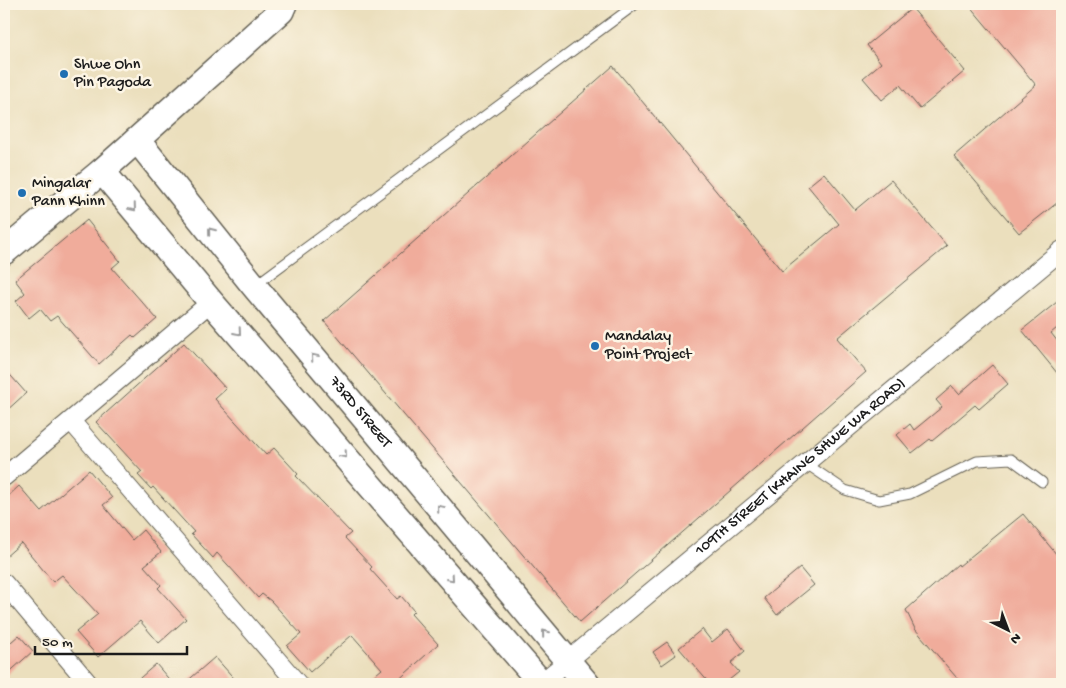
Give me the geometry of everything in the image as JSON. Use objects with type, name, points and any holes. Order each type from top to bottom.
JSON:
[{"type":"main road","points":[[4,252],[137,140],[280,11],[284,4]]},
{"type":"main road","name":"73RD STREET","points":[[137,140],[254,286],[587,684]]},
{"type":"main road","points":[[102,171],[211,302],[541,684]]},
{"type":"street","name":"109TH STREET (KHAING SHWE WA ROAD)","points":[[541,684],[567,660],[804,463],[1060,257]]},
{"type":"street","points":[[4,477],[211,302]]},
{"type":"street","points":[[71,421],[298,684]]},
{"type":"street","points":[[4,583],[89,684]]},
{"type":"lane","points":[[254,286],[636,4]]},
{"type":"lane","points":[[804,463],[845,490],[879,500],[910,494],[976,461],[1010,459],[1042,482]]},
{"type":"building","points":[[968,4],[1062,4],[1062,199],[1019,233],[954,156],[1036,85]]},
{"type":"building","points":[[912,8],[965,71],[920,109],[900,85],[882,100],[863,78],[881,63],[867,45]]},
{"type":"building","name":"Mandalay Point Project","points":[[613,66],[782,271],[839,224],[808,186],[824,173],[855,210],[891,180],[947,246],[837,338],[866,372],[580,622],[324,321]]},
{"type":"building","points":[[87,220],[120,261],[112,268],[157,319],[135,338],[132,335],[99,364],[57,316],[50,321],[40,309],[29,318],[16,301],[25,293],[15,280]]},
{"type":"building","points":[[1062,298],[1062,324],[1051,333],[1062,347],[1062,379],[1022,330]]},
{"type":"building","points":[[184,343],[226,389],[215,399],[266,455],[274,448],[298,474],[296,476],[351,533],[345,538],[372,567],[370,569],[397,599],[401,596],[414,611],[411,614],[438,644],[394,684],[364,684],[382,669],[352,635],[310,672],[287,646],[301,634],[271,601],[262,594],[258,598],[217,553],[213,558],[191,534],[194,532],[153,487],[151,489],[138,475],[142,472],[96,422]]},
{"type":"building","points":[[992,365],[1008,384],[979,409],[975,405],[932,441],[930,439],[912,453],[897,435],[910,424],[914,430],[942,407],[936,400],[952,386],[959,394]]},
{"type":"building","points":[[4,368],[26,393],[4,413]]},
{"type":"building","points":[[89,470],[112,498],[103,505],[132,540],[143,530],[161,552],[144,566],[161,585],[158,588],[186,619],[159,643],[140,621],[98,657],[76,632],[98,614],[62,575],[53,582],[21,543],[4,558],[4,500],[19,486],[41,511]]},
{"type":"building","points":[[1023,514],[1062,561],[1062,678],[1058,684],[962,684],[915,629],[906,610],[958,564],[959,566]]},
{"type":"building","points":[[800,568],[814,585],[777,615],[764,598]]},
{"type":"building","points":[[702,629],[712,642],[728,629],[745,651],[731,663],[739,672],[724,684],[710,684],[679,648]]},
{"type":"building","points":[[19,635],[33,651],[4,677],[4,648]]},
{"type":"building","points":[[667,642],[676,655],[662,665],[653,652]]},
{"type":"building","points":[[215,657],[239,684],[184,684]]},
{"type":"building","points":[[156,664],[173,684],[133,684]]},
{"type":"place","name":"Shwe Ohn Pin Pagoda","points":[[64,74]]},
{"type":"place","name":"Mingalar Pann Khinn","points":[[22,193]]},
{"type":"place","name":"Mandalay Point Project","points":[[595,346]]}]
